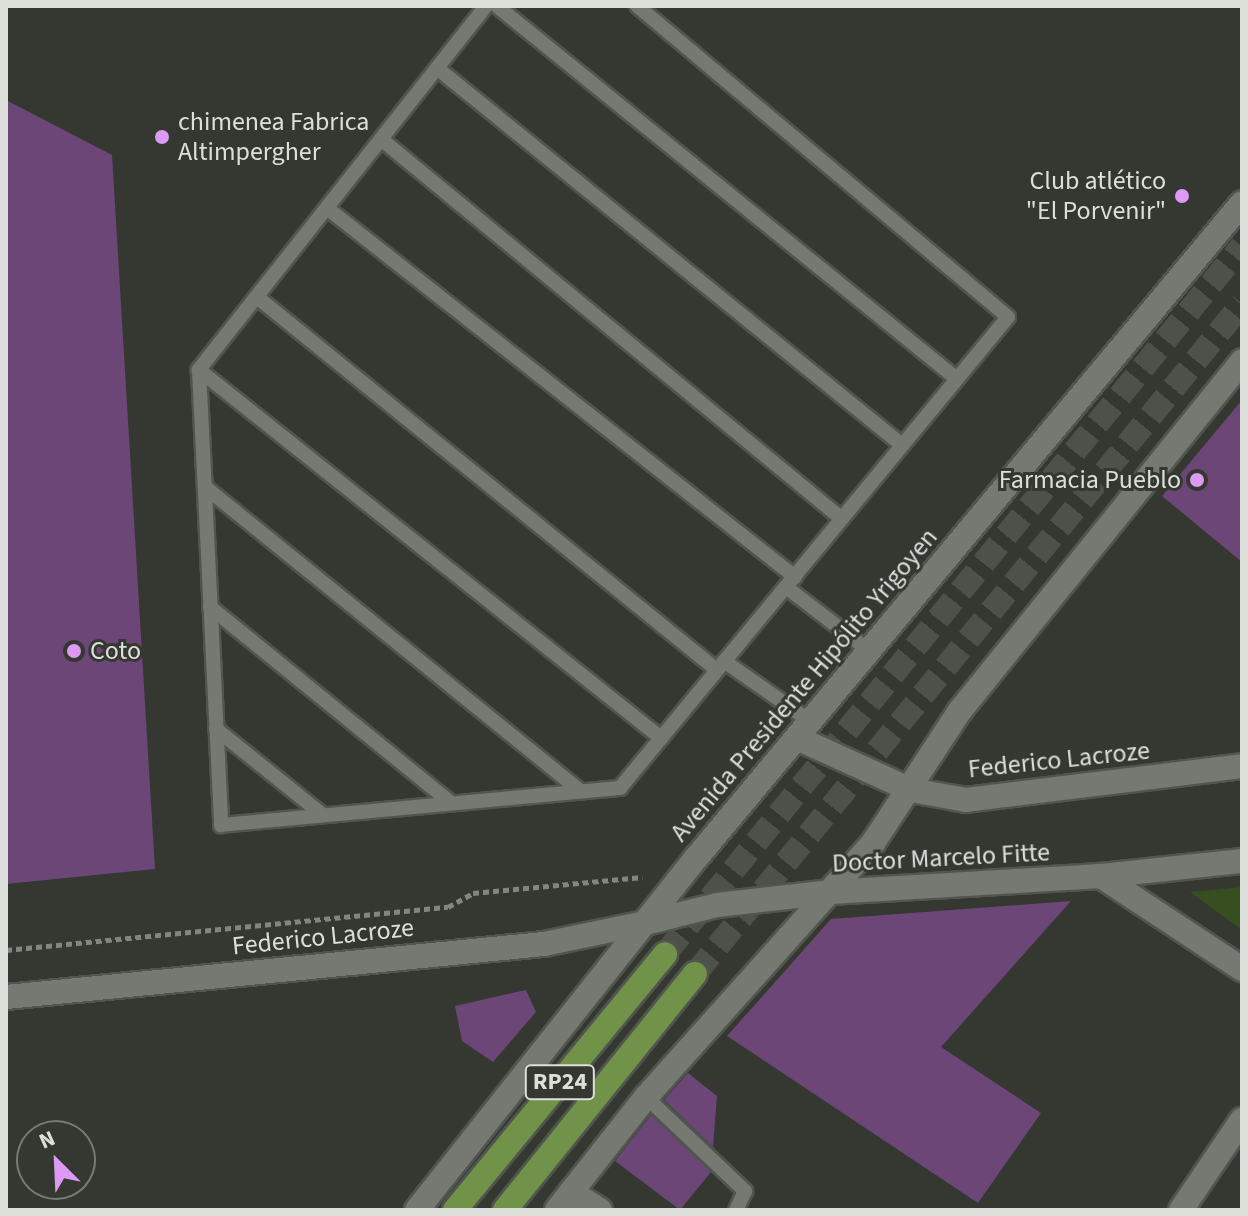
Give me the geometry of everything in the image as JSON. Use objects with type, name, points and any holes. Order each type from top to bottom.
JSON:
[{"type":"main road","name":"RP24","points":[[455,1210],[665,954]]},
{"type":"main road","name":"RP24","points":[[505,1210],[695,974]]},
{"type":"street","name":"Avenida Presidente Hipólito Yrigoyen","points":[[417,1210],[645,923],[868,650],[1242,203]]},
{"type":"street","points":[[600,1210],[564,1201],[646,1097],[831,892],[911,790],[959,712],[1242,361]]},
{"type":"street","name":"Federico Lacroze","points":[[804,730],[911,790],[966,800],[1242,766]]},
{"type":"street","name":"Doctor Marcelo Fitte","points":[[645,923],[717,905],[831,892],[1101,876],[1242,861]]},
{"type":"street","points":[[1101,876],[1242,969]]},
{"type":"street","name":"Federico Lacroze","points":[[6,997],[544,944],[645,923]]},
{"type":"street","points":[[1181,1210],[1242,1120]]},
{"type":"lane","points":[[486,6],[199,370],[221,825],[620,788],[1008,317],[637,6]]},
{"type":"lane","points":[[497,6],[957,379]]},
{"type":"lane","points":[[437,68],[902,445]]},
{"type":"lane","points":[[381,139],[842,519]]},
{"type":"lane","points":[[327,208],[790,582],[868,650]]},
{"type":"lane","points":[[257,297],[804,730]]},
{"type":"lane","points":[[199,370],[661,738]]},
{"type":"lane","points":[[205,487],[581,791]]},
{"type":"lane","points":[[210,607],[451,803]]},
{"type":"lane","points":[[216,729],[323,815]]},
{"type":"lane","points":[[646,1097],[745,1191],[736,1210]]},
{"type":"path","points":[[6,950],[448,907],[473,893],[648,877]]},
{"type":"green space","points":[[1242,887],[1242,930],[1190,892]]},
{"type":"building","name":"Coto","points":[[6,100],[112,155],[155,869],[6,884]]},
{"type":"building","points":[[1242,400],[1242,562],[1162,496]]},
{"type":"building","points":[[1071,901],[941,1047],[1041,1113],[978,1203],[727,1036],[831,919]]},
{"type":"building","points":[[526,990],[536,1012],[493,1062],[462,1041],[455,1006]]},
{"type":"building","points":[[688,1073],[717,1096],[713,1147],[664,1100]]},
{"type":"building","points":[[651,1115],[711,1172],[680,1210],[615,1161]]},
{"type":"tunnel","points":[[665,954],[1242,246]]},
{"type":"tunnel","points":[[695,974],[1242,304]]},
{"type":"place","name":"chimenea Fabrica Altimpergher","points":[[162,137]]},
{"type":"place","name":"Club atlético \"El Porvenir\"","points":[[1182,196]]},
{"type":"place","name":"Farmacia Pueblo","points":[[1197,480]]},
{"type":"place","name":"Coto","points":[[74,651]]}]
